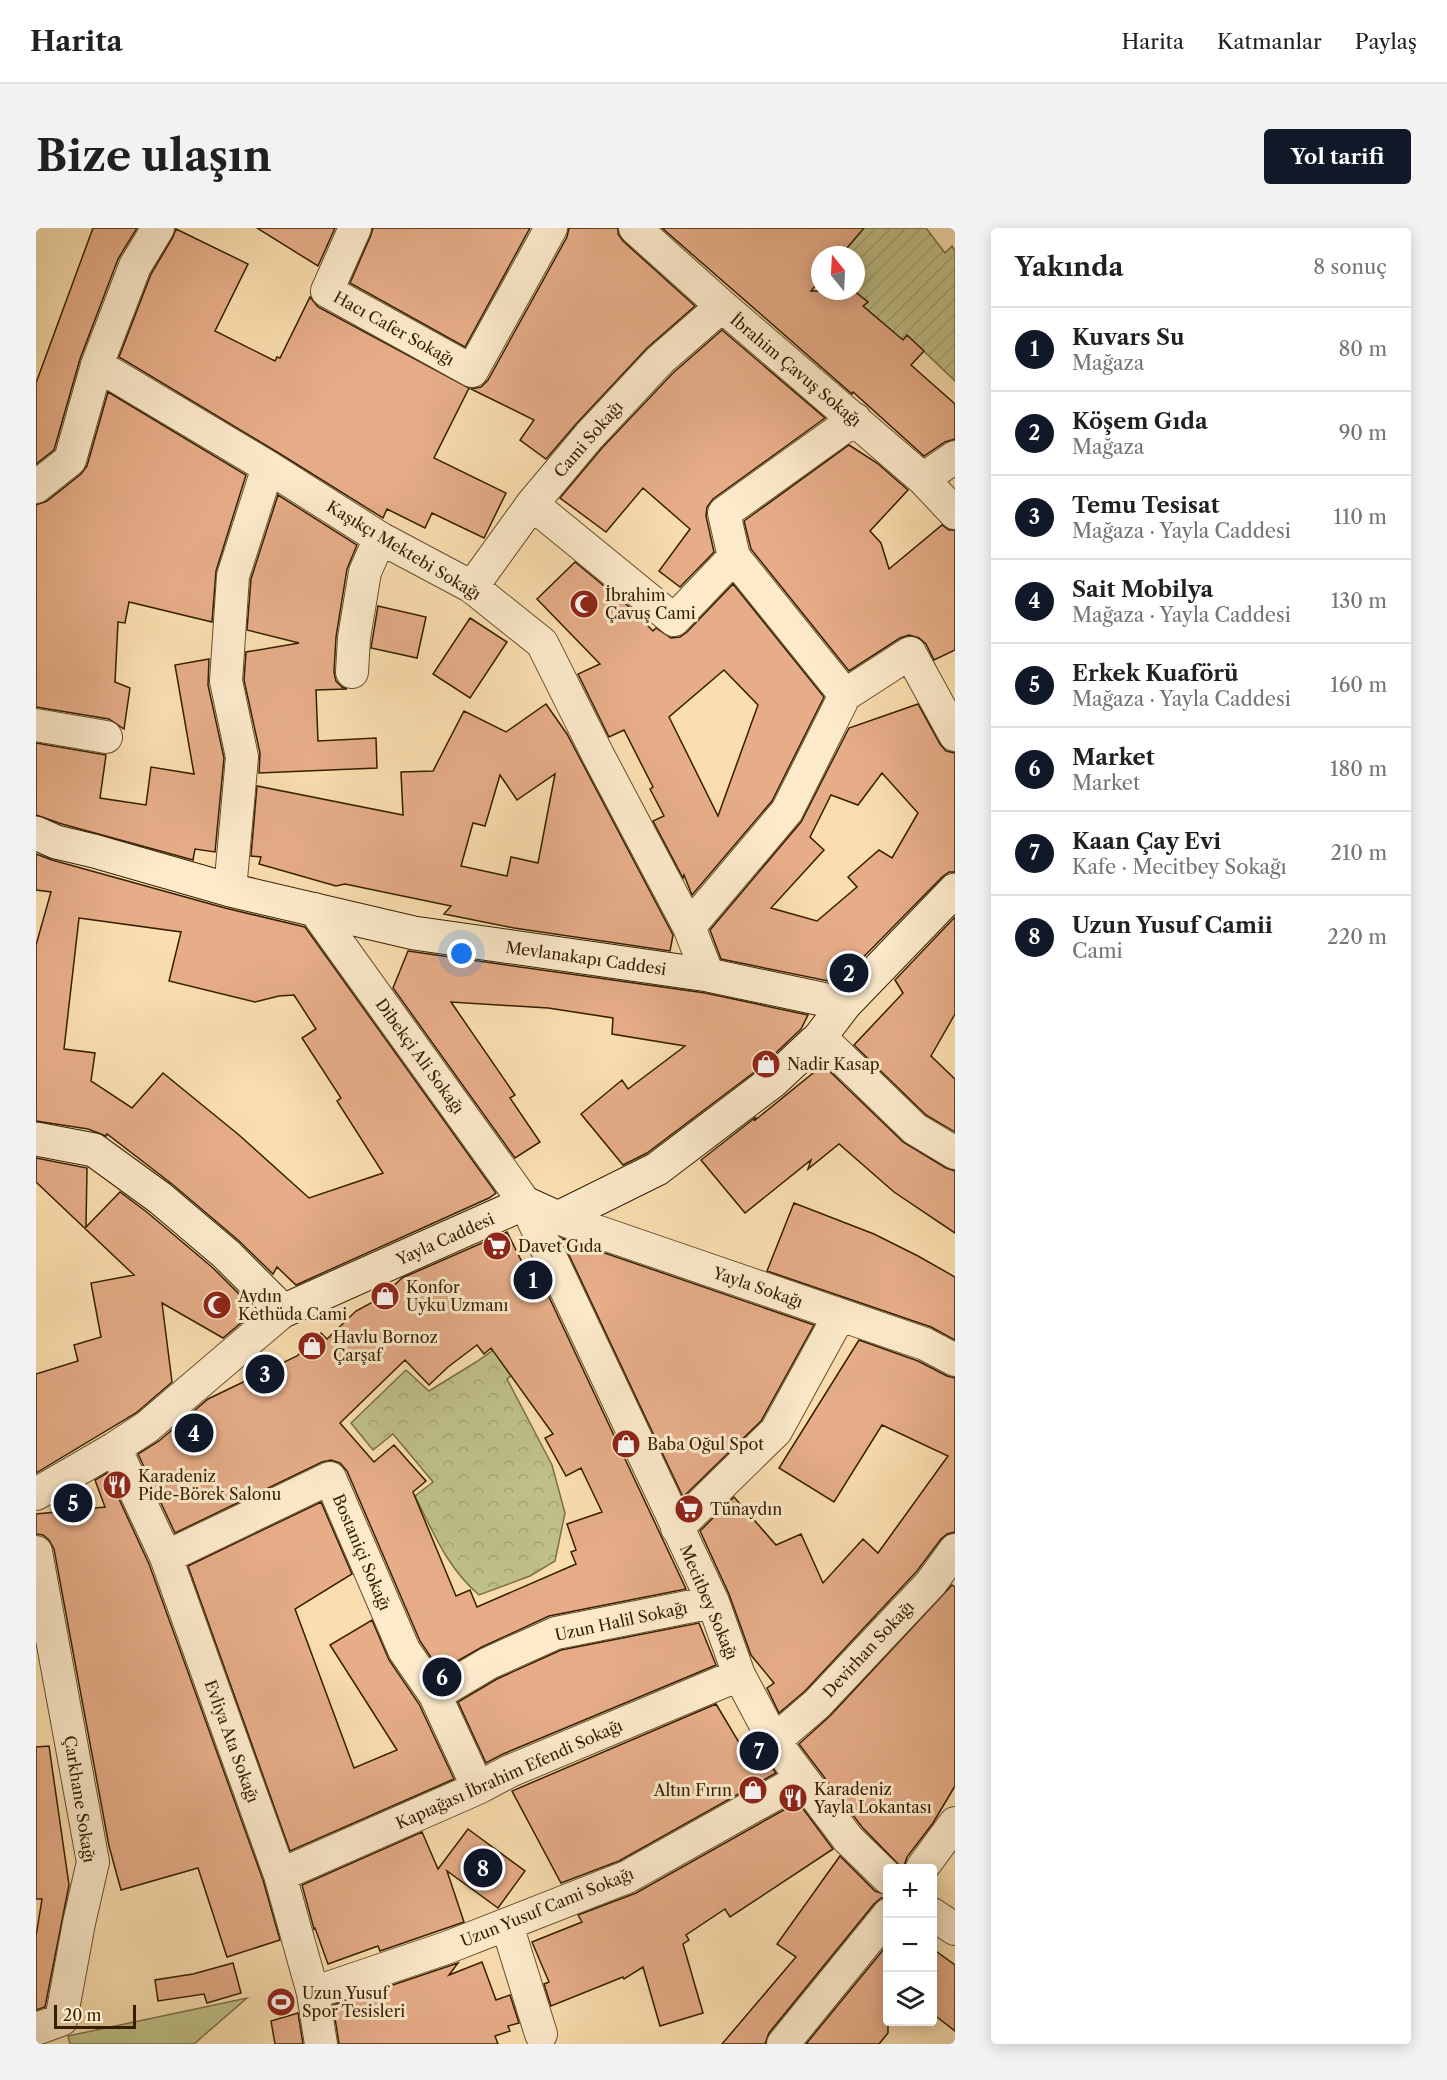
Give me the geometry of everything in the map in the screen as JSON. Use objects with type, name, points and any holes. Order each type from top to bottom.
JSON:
[{"type":"street","points":[[36,487],[70,460],[97,365],[135,266],[158,228]]},
{"type":"street","name":"Hacı Cafer Sokağı","points":[[355,228],[327,291],[472,371],[551,228]]},
{"type":"street","name":"İbrahim Çavuş Sokağı","points":[[635,228],[923,479],[955,513]]},
{"type":"street","name":"Cami Sokağı","points":[[472,587],[532,504],[589,436],[660,360],[722,306]]},
{"type":"street","name":"Kaşıkçı Mektebi Sokağı","points":[[97,365],[268,467],[380,538],[472,587],[542,643],[689,927],[708,975]]},
{"type":"street","points":[[845,695],[734,557],[724,513],[855,419]]},
{"type":"street","points":[[923,479],[955,457]]},
{"type":"street","points":[[230,890],[242,757],[226,681],[233,576],[268,467]]},
{"type":"street","points":[[532,504],[674,620],[734,557]]},
{"type":"street","points":[[352,672],[354,638],[365,572],[380,538]]},
{"type":"street","points":[[689,927],[787,811],[845,695],[910,652],[955,735]]},
{"type":"street","points":[[36,725],[106,737]]},
{"type":"street","name":"Mevlanakapı Caddesi","points":[[36,833],[56,842],[230,890],[414,933],[708,975],[845,1004]]},
{"type":"street","points":[[525,1203],[558,1218],[657,1168],[773,1081],[820,1037],[845,1004],[955,890]]},
{"type":"street","name":"Dibekçi Ali Sokağı","points":[[314,909],[525,1203]]},
{"type":"street","points":[[820,1037],[915,1129],[955,1153]]},
{"type":"street","points":[[36,1139],[94,1150],[160,1198],[210,1240],[283,1311]]},
{"type":"street","name":"Yayla Caddesi","points":[[36,1494],[115,1448],[147,1426],[283,1311],[525,1203]]},
{"type":"street","name":"Meсitbey Sokağı","points":[[525,1203],[713,1602],[739,1675],[774,1741],[848,1839],[883,1873]]},
{"type":"street","name":"Yayla Sokağı","points":[[558,1218],[925,1344],[955,1360]]},
{"type":"street","points":[[677,1528],[776,1431],[839,1316]]},
{"type":"street","name":"Evliya Ata Sokağı","points":[[115,1448],[166,1557],[280,1875],[313,1993],[321,2044]]},
{"type":"street","name":"Bostaniçi Sokağı","points":[[166,1557],[330,1478],[404,1650],[435,1695],[478,1788]]},
{"type":"street","name":"Devirhan Sokağı","points":[[774,1741],[817,1704],[931,1583],[955,1550]]},
{"type":"street","name":"Çarkhane Sokağı","points":[[36,1552],[93,1862],[78,1923],[61,2020],[36,2029]]},
{"type":"street","name":"Uzun Halil Sokağı","points":[[435,1695],[489,1663],[556,1633],[713,1602]]},
{"type":"street","name":"Kapıağası İbrahim Efendi Sokağı","points":[[280,1875],[478,1788],[510,1771],[739,1675]]},
{"type":"street","name":"Uzun Yusuf Cami Sokağı","points":[[313,1993],[446,1948],[627,1877],[802,1779]]},
{"type":"street","points":[[926,1864],[955,1823]]},
{"type":"street","points":[[937,1917],[955,1929]]},
{"type":"street","points":[[783,2044],[886,1918]]},
{"type":"street","points":[[507,1925],[541,2034]]},
{"type":"green space","points":[[808,228],[830,246],[816,246]]},
{"type":"green space","points":[[864,228],[926,228],[945,253],[952,246],[955,251],[955,381],[908,336],[903,341],[863,306],[868,302],[865,300],[865,246],[849,246]]},
{"type":"green space","points":[[518,1333],[541,1353],[507,1379],[552,1465],[565,1513],[555,1561],[530,1576],[479,1595],[450,1561],[435,1537],[415,1496],[433,1482],[393,1434],[373,1450],[351,1423],[406,1370],[429,1391]]},
{"type":"green space","points":[[247,1998],[194,2044],[70,2044],[68,2036]]},
{"type":"building","points":[[93,228],[137,228],[118,259],[80,359],[54,450],[36,464],[36,383]]},
{"type":"building","points":[[257,228],[335,228],[318,266]]},
{"type":"building","points":[[373,228],[530,228],[465,347],[350,283]]},
{"type":"building","points":[[569,228],[618,228],[618,234],[623,241],[695,306],[647,348],[546,459],[520,440],[534,420],[471,389],[481,387],[488,380],[567,237]]},
{"type":"building","points":[[662,228],[864,228],[849,246],[811,246],[811,300],[865,300],[868,302],[863,306],[903,340],[907,335],[924,351],[911,365],[955,404],[955,439],[945,442],[924,456],[853,392],[852,394]]},
{"type":"building","points":[[176,229],[248,264],[215,331],[275,361],[277,357],[280,358],[310,297],[318,307],[469,388],[434,458],[506,493],[484,538],[432,513],[425,528],[387,509],[383,518],[119,357],[151,274]]},
{"type":"building","points":[[722,330],[825,418],[713,499],[707,507],[706,516],[714,552],[680,587],[659,571],[690,529],[643,488],[606,532],[560,498],[602,448],[673,373]]},
{"type":"building","points":[[108,392],[246,475],[216,571],[212,622],[129,602],[125,623],[118,622],[115,682],[130,688],[124,729],[109,719],[36,707],[36,505],[47,501],[81,474],[87,466]]},
{"type":"building","points":[[849,445],[877,463],[908,490],[870,531],[881,543],[889,569],[942,525],[949,530],[955,530],[955,650],[934,660],[926,644],[919,638],[909,635],[900,638],[849,671],[751,549],[744,521]]},
{"type":"building","points":[[278,495],[357,545],[347,569],[336,637],[334,672],[336,681],[347,689],[316,690],[318,741],[376,738],[377,768],[259,773],[260,753],[244,680],[246,652],[299,643],[247,630],[251,579]]},
{"type":"building","points":[[575,562],[627,605],[653,631],[656,628],[671,638],[680,637],[687,632],[733,584],[824,697],[772,801],[692,895],[684,875],[683,878],[653,821],[664,816],[650,789],[653,787],[624,730],[609,737],[578,674],[600,664],[537,599]],"holes":[[[724,670],[758,705],[718,816],[669,717]]]},
{"type":"building","points":[[378,606],[426,617],[417,658],[371,648]]},
{"type":"building","points":[[470,618],[507,642],[470,698],[433,674]]},
{"type":"building","points":[[209,659],[208,685],[224,758],[215,852],[195,849],[193,860],[36,815],[36,743],[106,755],[100,798],[146,805],[151,767],[194,774],[175,665]]},
{"type":"building","points":[[546,704],[567,734],[673,935],[670,951],[514,928],[444,914],[451,906],[345,884],[336,886],[259,864],[261,857],[251,856],[257,786],[403,815],[401,772],[433,771],[464,711],[506,732]],"holes":[[[555,774],[538,863],[511,857],[507,876],[461,866],[473,823],[485,826],[500,775],[517,800]]]},
{"type":"building","points":[[918,704],[940,744],[946,751],[955,753],[955,872],[949,872],[942,877],[838,983],[721,959],[710,930],[801,822],[849,728]],"holes":[[[882,773],[918,813],[892,858],[879,850],[848,877],[857,887],[817,921],[771,908],[824,850],[810,837],[831,795],[858,805]]]},
{"type":"building","points":[[36,854],[225,908],[305,927],[496,1193],[296,1285],[277,1267],[273,1274],[238,1240],[172,1184],[107,1134],[106,1136],[88,1129],[36,1121],[36,945],[51,892],[36,890]],"holes":[[[79,918],[181,932],[169,981],[255,1002],[294,995],[316,1029],[302,1038],[341,1098],[337,1101],[383,1173],[309,1198],[239,1135],[163,1073],[132,1108],[91,1081],[95,1053],[64,1049]]]},
{"type":"building","points":[[955,917],[955,1014],[931,1056],[955,1079],[955,1132],[926,1115],[854,1045],[903,993],[895,980]]},
{"type":"building","points":[[408,951],[705,993],[808,1015],[801,1029],[761,1067],[647,1153],[623,1165],[581,1114],[622,1080],[628,1089],[685,1046],[612,1034],[613,1018],[548,1008],[451,1002],[515,1095],[510,1098],[540,1142],[515,1158],[393,988]]},
{"type":"building","points":[[823,1065],[903,1142],[955,1171],[955,1233],[894,1192],[839,1144],[808,1169],[811,1160],[745,1213],[701,1160]]},
{"type":"building","points":[[36,1158],[87,1168],[86,1227],[120,1192],[213,1268],[253,1308],[248,1317],[223,1338],[162,1303],[172,1382],[136,1413],[36,1473],[36,1374],[78,1361],[74,1345],[101,1337],[91,1283],[134,1275],[36,1182]]},
{"type":"building","points":[[794,1203],[874,1234],[955,1277],[955,1340],[931,1327],[767,1271]]},
{"type":"building","points":[[507,1232],[527,1272],[534,1265],[686,1589],[549,1616],[482,1647],[440,1671],[420,1641],[347,1471],[340,1463],[331,1460],[322,1462],[175,1533],[138,1454],[159,1441],[208,1399],[297,1356],[321,1333],[327,1339],[356,1311],[382,1297],[402,1278]],"holes":[[[477,1345],[484,1354],[491,1348],[553,1434],[545,1438],[566,1476],[581,1468],[602,1512],[567,1524],[576,1550],[571,1552],[576,1564],[477,1607],[470,1590],[456,1596],[413,1492],[426,1481],[394,1445],[374,1462],[340,1423],[405,1360],[429,1385]]]},
{"type":"building","points":[[561,1238],[814,1325],[761,1421],[683,1497]]},
{"type":"building","points":[[859,1340],[918,1361],[955,1378],[955,1532],[941,1539],[917,1571],[805,1691],[779,1713],[767,1688],[774,1683],[751,1655],[729,1594],[700,1531],[734,1497],[776,1545],[801,1534],[823,1583],[863,1539],[878,1553],[948,1456],[882,1425],[834,1502],[779,1468]]},
{"type":"building","points":[[107,1473],[149,1564],[263,1880],[280,1940],[227,1957],[198,1868],[121,1890],[109,1846],[54,1549],[43,1535],[36,1534],[36,1514],[105,1507],[95,1480]]},
{"type":"building","points":[[321,1502],[352,1574],[295,1609],[354,1768],[397,1750],[330,1645],[372,1620],[389,1660],[419,1704],[454,1779],[290,1851],[188,1566]]},
{"type":"building","points":[[952,1585],[955,1587],[955,1786],[933,1823],[907,1857],[905,1864],[898,1864],[862,1827],[799,1744],[830,1716]]},
{"type":"building","points":[[699,1623],[716,1665],[486,1763],[458,1702],[497,1679],[561,1650]]},
{"type":"building","points":[[716,1704],[744,1751],[755,1744],[776,1773],[619,1861],[561,1883],[512,1791]]},
{"type":"building","points":[[49,1746],[69,1885],[45,2007],[36,2010],[36,1936],[42,1899],[36,1899],[36,1747]]},
{"type":"building","points":[[798,1802],[833,1849],[730,1917],[725,1909],[686,1935],[689,1940],[683,1944],[703,2013],[660,2026],[643,1967],[624,1979],[623,1977],[551,2006],[544,1984],[549,1982],[532,1942],[582,1922],[578,1915],[636,1893]]},
{"type":"building","points":[[468,1829],[525,1871],[498,1908],[447,1871],[464,1922],[380,1951],[378,1946],[328,1964],[314,1929],[302,1885],[422,1832],[438,1869]]},
{"type":"building","points":[[840,1856],[875,1891],[883,1893],[883,1898],[874,1904],[769,2033],[765,2044],[722,2044],[796,1957],[777,1944]]},
{"type":"building","points":[[883,1950],[883,2026],[888,2026],[888,2033],[879,2044],[806,2044]]},
{"type":"building","points":[[937,1952],[955,1965],[955,2031],[937,2017]]},
{"type":"building","points":[[482,1962],[496,2000],[510,1995],[519,2023],[508,2026],[510,2031],[495,2036],[498,2044],[339,2044],[333,2005],[458,1963],[449,1975]]},
{"type":"building","points":[[233,1963],[241,1993],[207,2003],[204,1994],[158,2001],[155,1980],[193,1974]]},
{"type":"building","points":[[298,2013],[303,2044],[275,2044],[271,2021]]},
{"type":"place","name":"İbrahim Çavuş Cami","points":[[584,604]]},
{"type":"place","name":"Köşem Gıda","points":[[849,973]]},
{"type":"place","name":"Nadir Kasap","points":[[766,1064]]},
{"type":"place","name":"Davet Gıda","points":[[497,1246]]},
{"type":"place","name":"Kuvars Su","points":[[533,1280]]},
{"type":"place","name":"Konfor Uyku Uzmanı","points":[[385,1296]]},
{"type":"place","name":"Aydın Kethüda Cami","points":[[217,1305]]},
{"type":"place","name":"Havlu Bornoz Çarşaf","points":[[312,1346]]},
{"type":"place","name":"Temu Tesisat","points":[[265,1374]]},
{"type":"place","name":"Sait Mobilya","points":[[194,1433]]},
{"type":"place","name":"Baba Oğul Spot","points":[[626,1444]]},
{"type":"place","name":"Karadeniz Pide-Börek Salonu","points":[[117,1485]]},
{"type":"place","name":"Erkek Kuaförü","points":[[73,1503]]},
{"type":"place","name":"Tünaydın","points":[[689,1509]]},
{"type":"place","name":"Market","points":[[442,1677]]},
{"type":"place","name":"Kaan Çay Evi","points":[[759,1751]]},
{"type":"place","name":"Altın Fırın","points":[[753,1790]]},
{"type":"place","name":"Karadeniz Yayla Lokantası","points":[[793,1798]]},
{"type":"place","name":"Uzun Yusuf Camii","points":[[483,1868]]},
{"type":"place","name":"Uzun Yusuf Spor Tesisleri","points":[[281,2002]]}]
